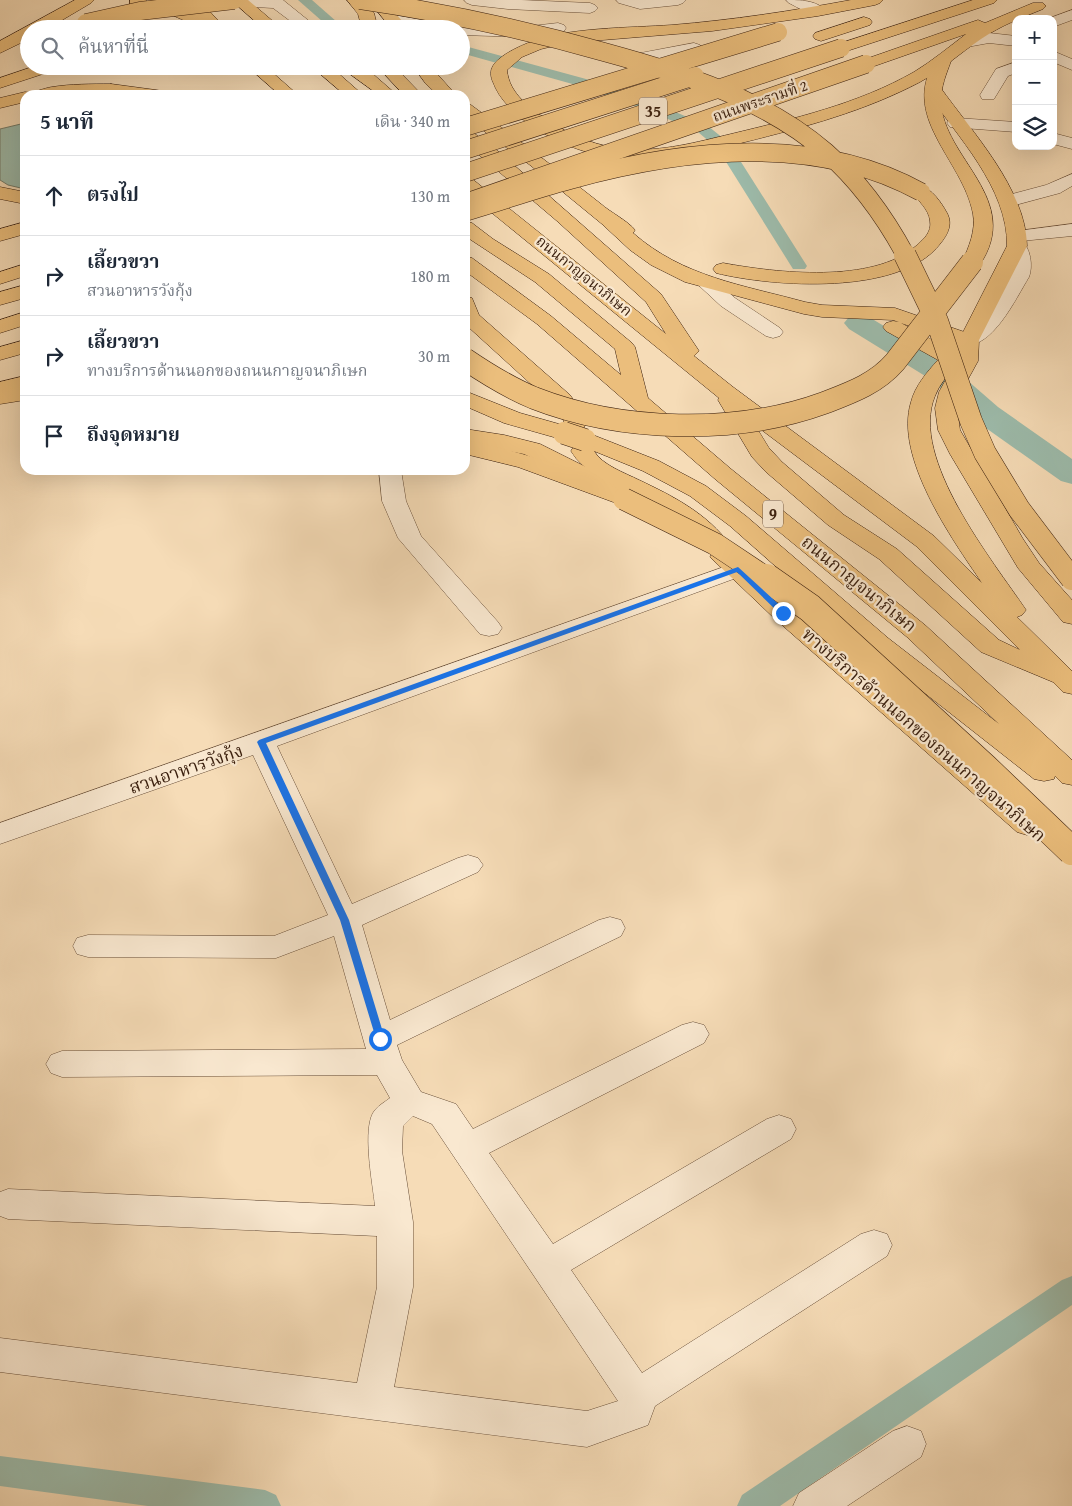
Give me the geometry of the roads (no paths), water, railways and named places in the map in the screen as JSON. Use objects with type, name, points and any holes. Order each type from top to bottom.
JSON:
[{"type":"main road","points":[[51,20],[86,0]]},
{"type":"main road","points":[[133,20],[139,10],[138,0]]},
{"type":"main road","points":[[160,0],[200,20]]},
{"type":"main road","points":[[190,0],[210,20]]},
{"type":"main road","points":[[355,0],[366,17],[399,20]]},
{"type":"main road","points":[[376,0],[394,20]]},
{"type":"main road","points":[[403,0],[476,17],[558,28],[587,30],[688,29]]},
{"type":"main road","points":[[875,0],[818,11],[688,29],[572,37],[536,45],[516,54],[499,69],[498,79],[501,85],[524,110],[560,134],[604,152],[629,155],[656,154],[708,145],[843,110],[911,80],[943,61],[967,42],[991,27],[1012,24]]},
{"type":"main road","name":"35","points":[[470,125],[880,0]]},
{"type":"main road","name":"ถนนพระรามที่ 2","points":[[470,171],[989,0]]},
{"type":"main road","name":"ถนนพระรามที่ 2","points":[[470,201],[1055,0]]},
{"type":"main road","points":[[100,20],[140,11],[239,1],[263,20]]},
{"type":"main road","points":[[1026,15],[1038,6]]},
{"type":"main road","points":[[802,42],[875,18]]},
{"type":"main road","points":[[470,26],[522,31],[667,70],[759,108],[796,130],[824,151],[858,184],[892,230],[932,309],[968,413],[988,457],[1015,503],[1072,579]]},
{"type":"main road","points":[[0,48],[20,37]]},
{"type":"main road","points":[[0,58],[20,48]]},
{"type":"main road","points":[[470,362],[489,375],[522,392],[559,406],[604,416],[643,422],[674,424],[730,423],[772,418],[820,406],[858,389],[885,372],[972,262],[980,244],[982,213],[968,178],[945,141],[936,121],[934,80],[943,61]]},
{"type":"main road","name":"35","points":[[470,148],[718,69]]},
{"type":"main road","points":[[0,83],[24,75]]},
{"type":"main road","points":[[250,75],[254,86]]},
{"type":"main road","points":[[266,75],[284,90]]},
{"type":"main road","points":[[330,75],[348,90]]},
{"type":"main road","points":[[364,75],[383,90]]},
{"type":"main road","points":[[393,75],[408,90]]},
{"type":"main road","points":[[428,75],[443,90]]},
{"type":"main road","points":[[74,90],[121,90]]},
{"type":"main road","points":[[934,91],[998,180],[1008,201],[1017,241]]},
{"type":"main road","points":[[0,103],[20,98]]},
{"type":"main road","points":[[470,113],[536,160],[609,220],[620,232],[656,260],[675,271],[704,281],[804,308],[822,311],[879,312],[908,318],[959,356]]},
{"type":"main road","points":[[470,139],[564,217],[654,298],[701,371]]},
{"type":"main road","points":[[470,210],[586,175],[692,157],[759,154],[831,160],[889,175],[921,192],[937,209],[941,226],[934,240],[922,252],[903,264],[886,269],[838,277],[791,278],[746,275],[696,263],[652,245],[609,220]]},
{"type":"main road","points":[[493,156],[536,160]]},
{"type":"main road","name":"ถนนกาญจนาภิเษก","points":[[470,186],[725,392],[926,541],[1069,683]]},
{"type":"main road","points":[[0,193],[20,197]]},
{"type":"main road","points":[[0,235],[20,229]]},
{"type":"main road","name":"ถนนกาญจนาภิเษก","points":[[470,231],[542,278],[625,347],[638,401]]},
{"type":"main road","name":"ถนนกาญจนาภิเษก","points":[[470,266],[544,320],[724,474],[916,631],[1072,776]]},
{"type":"main road","points":[[0,278],[20,272]]},
{"type":"main road","points":[[0,299],[20,293]]},
{"type":"main road","points":[[855,311],[889,324],[940,352],[959,356]]},
{"type":"main road","points":[[470,317],[562,400],[571,412],[570,435],[587,458],[596,466],[676,508],[711,535],[736,566]]},
{"type":"main road","points":[[0,327],[20,320]]},
{"type":"main road","points":[[0,354],[20,348]]},
{"type":"main road","points":[[959,356],[929,385],[921,405],[919,438],[931,477],[966,541],[1044,657]]},
{"type":"main road","points":[[959,356],[946,408],[949,430],[1010,539],[1030,568],[1072,616]]},
{"type":"main road","points":[[0,389],[20,383]]},
{"type":"main road","name":"ถนนกาญจนาภิเษก","points":[[725,392],[743,426],[760,452],[774,467],[836,520],[888,554],[990,646],[1069,683]]},
{"type":"main road","points":[[0,397],[20,394]]},
{"type":"main road","points":[[470,400],[512,418],[570,435],[651,466],[698,491],[738,521],[879,644],[1072,795]]},
{"type":"main road","points":[[0,403],[20,401]]},
{"type":"main road","points":[[0,409],[20,408]]},
{"type":"main road","points":[[470,418],[570,435]]},
{"type":"main road","name":"ทางบริการด้านนอกของถนนกาญจนาภิเษก","points":[[470,437],[532,449],[558,461],[619,492],[736,566],[783,613],[1072,864]]},
{"type":"main road","points":[[470,448],[537,465],[624,499],[684,527],[747,564],[810,608],[978,761],[1072,851]]},
{"type":"street","points":[[472,0],[590,8]]},
{"type":"street","points":[[624,0],[640,4],[678,0]]},
{"type":"street","points":[[794,0],[818,11]]},
{"type":"street","points":[[239,1],[277,3],[299,20]]},
{"type":"street","points":[[1057,21],[1072,15]]},
{"type":"street","points":[[470,30],[523,32],[558,28]]},
{"type":"street","points":[[572,37],[631,57],[649,57],[694,48]]},
{"type":"street","points":[[967,42],[989,38],[1012,41]]},
{"type":"street","points":[[1057,58],[1072,66]]},
{"type":"street","points":[[988,95],[1002,73],[1012,69]]},
{"type":"street","points":[[956,123],[1012,127]]},
{"type":"street","points":[[1057,139],[1072,144]]},
{"type":"street","points":[[1008,201],[1053,189],[1072,179]]},
{"type":"street","points":[[1053,189],[1072,197]]},
{"type":"street","points":[[959,356],[993,320],[1019,277],[1022,269],[1017,241],[1072,230]]},
{"type":"street","points":[[704,281],[728,302],[773,332]]},
{"type":"street","points":[[391,475],[394,501],[410,538],[489,628]]},
{"type":"street","name":"สวนอาหารวังกุ้ง","points":[[0,834],[262,742],[736,566]]},
{"type":"street","points":[[0,1355],[587,1429],[635,1413],[638,1397],[444,1114],[409,1101],[383,1050],[345,920],[262,742]]},
{"type":"street","points":[[88,946],[276,947],[345,920],[468,865]]},
{"type":"street","points":[[62,1064],[383,1050],[610,928]]},
{"type":"street","points":[[467,1148],[693,1034]]},
{"type":"street","points":[[372,1402],[395,1287],[395,1222],[385,1150],[386,1120],[409,1101]]},
{"type":"street","points":[[548,1265],[779,1129]]},
{"type":"street","points":[[8,1204],[395,1222]]},
{"type":"street","points":[[638,1397],[874,1245]]},
{"type":"street","points":[[824,1503],[907,1444]]},
{"type":"waterway","points":[[304,0],[328,20]]},
{"type":"waterway","points":[[470,51],[581,82],[652,107],[703,129],[724,146],[799,266]]},
{"type":"waterway","points":[[859,323],[941,373],[987,414],[1072,474]]},
{"type":"waterway","points":[[753,1506],[1072,1289]]},
{"type":"waterway","points":[[0,1471],[265,1506]]}]
